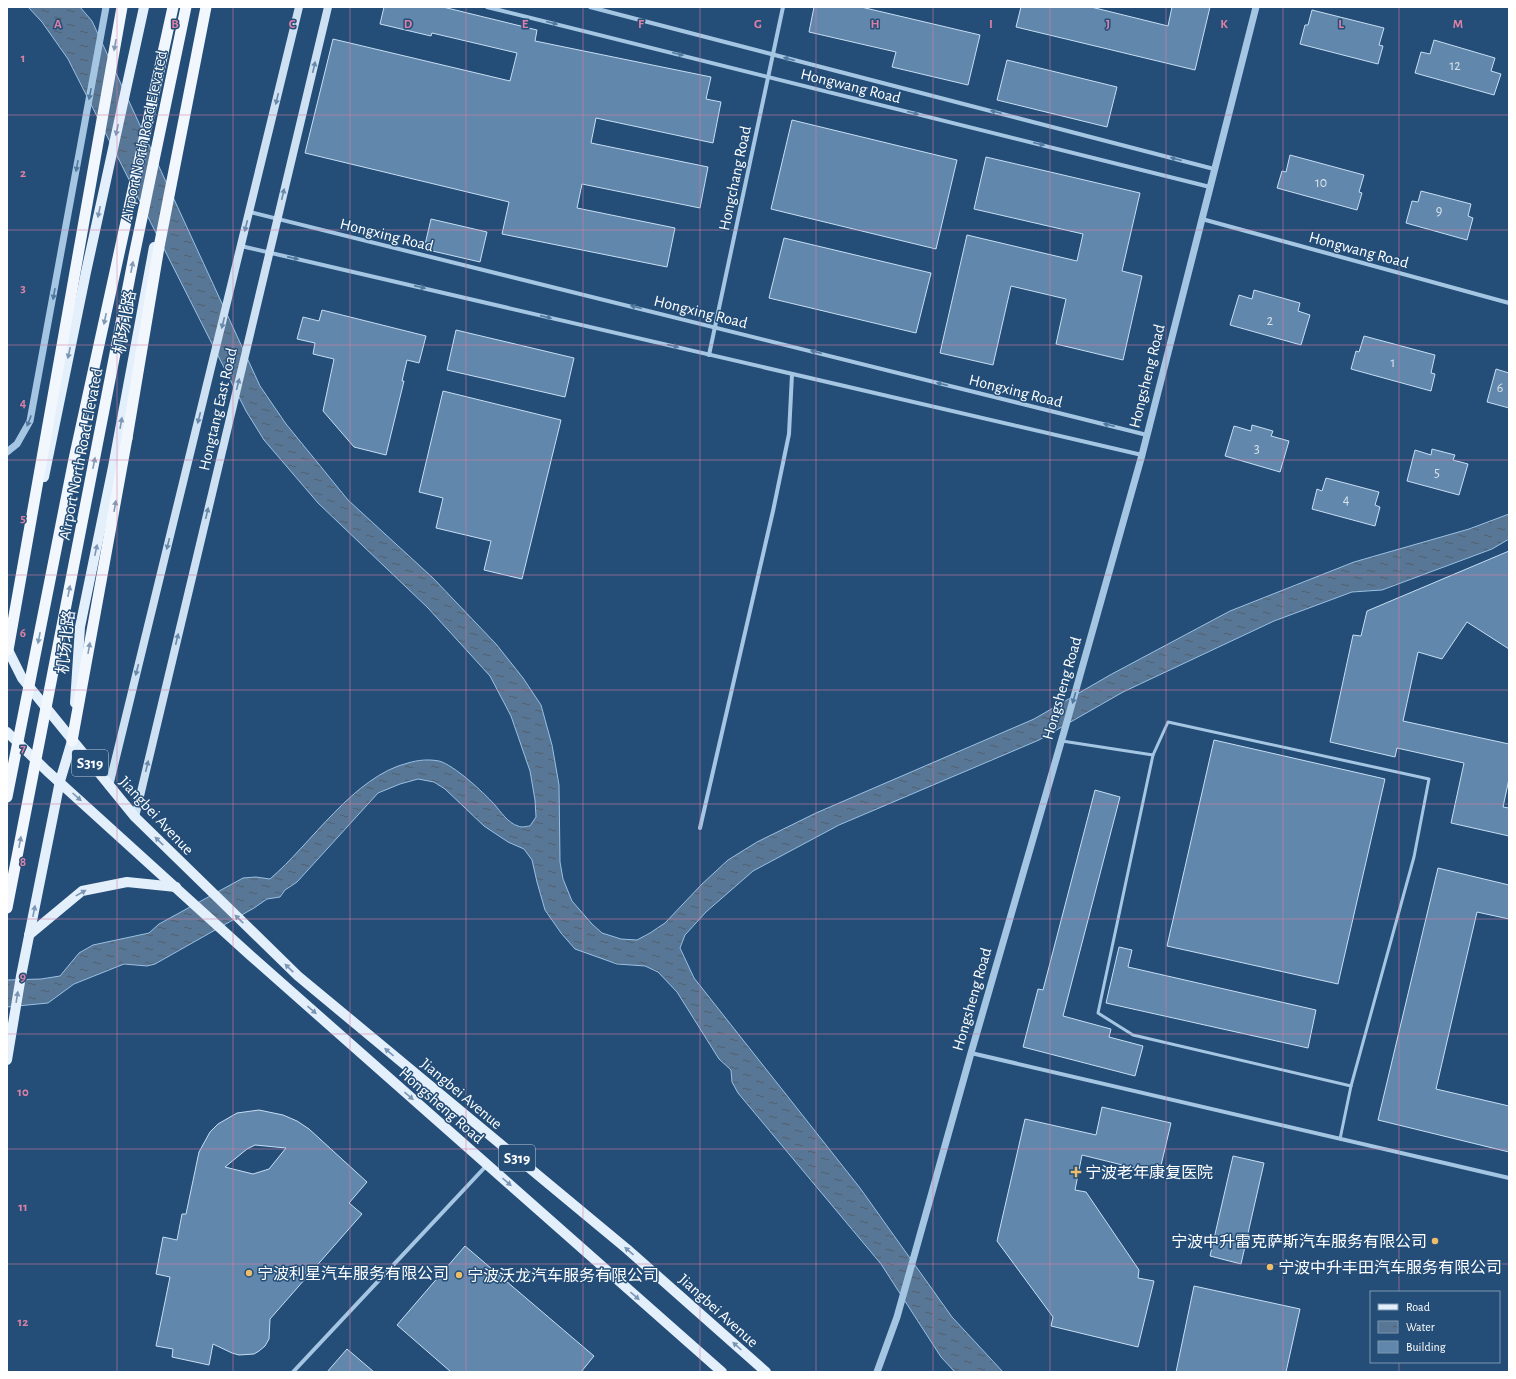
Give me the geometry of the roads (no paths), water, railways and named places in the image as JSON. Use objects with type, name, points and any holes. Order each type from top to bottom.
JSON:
[{"type":"highway","points":[[7,652],[122,7]]},
{"type":"highway","name":"Airport North Road Elevated","points":[[7,797],[74,459],[174,7]]},
{"type":"highway","name":"Airport North Road Elevated","points":[[7,908],[134,256],[186,7]]},
{"type":"highway","points":[[72,741],[128,438],[159,248],[206,7]]},
{"type":"main road","points":[[7,652],[107,174],[144,7]]},
{"type":"main road","name":"机场北路","points":[[60,781],[72,741],[80,627],[113,467],[144,295],[166,187],[209,7]]},
{"type":"main road","name":"Hongtang East Road","points":[[109,786],[299,7]]},
{"type":"main road","name":"Hongtang East Road","points":[[134,817],[328,7]]},
{"type":"main road","name":"Jiangbei Avenue","points":[[7,652],[22,678],[134,817],[298,976],[628,1249],[766,1372]]},
{"type":"main road","name":"S319","points":[[7,732],[176,887]]},
{"type":"main road","points":[[7,1060],[20,976],[60,781]]},
{"type":"main road","points":[[29,935],[82,891],[127,882],[176,887]]},
{"type":"main road","name":"Hongsheng Road","points":[[176,887],[251,956],[722,1372]]},
{"type":"street","points":[[7,452],[17,444],[30,421],[106,7]]},
{"type":"street","name":"Hongwang Road","points":[[487,7],[1210,187]]},
{"type":"street","name":"Hongwang Road","points":[[590,7],[1214,169]]},
{"type":"street","name":"Hongchang Road","points":[[709,354],[782,7]]},
{"type":"street","name":"Hongsheng Road","points":[[877,1372],[897,1317],[971,1053],[1062,741],[1142,455],[1256,7]]},
{"type":"street","name":"Hongxing Road","points":[[250,212],[1147,435]]},
{"type":"street","name":"Hongwang Road","points":[[1202,219],[1509,303]]},
{"type":"street","points":[[241,246],[1142,455]]},
{"type":"street","points":[[700,828],[773,511],[789,434],[792,374]]},
{"type":"street","points":[[971,1053],[1509,1178]]},
{"type":"street","points":[[294,1372],[488,1165]]},
{"type":"lane","points":[[1340,1139],[1352,1086],[1414,857],[1429,779],[1168,722],[1153,755],[1098,1013],[1134,1034],[1352,1086]]},
{"type":"lane","points":[[1062,741],[1153,755]]},
{"type":"water","points":[[28,7],[80,7],[92,21],[260,386],[286,424],[348,500],[433,578],[496,644],[523,678],[541,705],[552,745],[559,785],[560,862],[563,879],[572,901],[602,933],[621,939],[637,940],[665,923],[702,884],[728,860],[757,842],[816,813],[1034,719],[1110,675],[1230,611],[1354,562],[1469,529],[1509,514],[1509,539],[1492,549],[1382,590],[1352,592],[1274,621],[1123,692],[1039,740],[839,825],[753,871],[706,912],[685,935],[680,948],[694,978],[860,1188],[952,1317],[1003,1372],[955,1372],[941,1357],[881,1264],[738,1093],[732,1082],[731,1070],[719,1059],[677,992],[658,972],[645,966],[617,964],[575,949],[561,933],[545,910],[532,860],[524,849],[508,842],[484,826],[445,789],[434,782],[418,779],[400,784],[378,793],[297,882],[285,890],[280,897],[267,899],[254,908],[155,964],[147,966],[124,964],[74,984],[48,1003],[7,1007],[7,980],[41,979],[60,976],[79,953],[93,945],[149,933],[159,924],[243,878],[256,877],[270,879],[351,796],[388,770],[419,761],[439,761],[460,773],[476,786],[514,825],[521,827],[530,826],[536,817],[535,800],[530,771],[511,716],[490,676],[428,608],[318,503],[264,440],[246,411],[68,59],[42,22]]},
{"type":"place","name":"宁波老年康复医院","points":[[1076,1172]]},
{"type":"place","name":"宁波中升雷克萨斯汽车服务有限公司","points":[[1435,1241]]},
{"type":"place","name":"宁波中升丰田汽车服务有限公司","points":[[1270,1267]]},
{"type":"place","name":"宁波利星汽车服务有限公司","points":[[249,1273]]},
{"type":"place","name":"宁波沃龙汽车服务有限公司","points":[[459,1275]]}]
